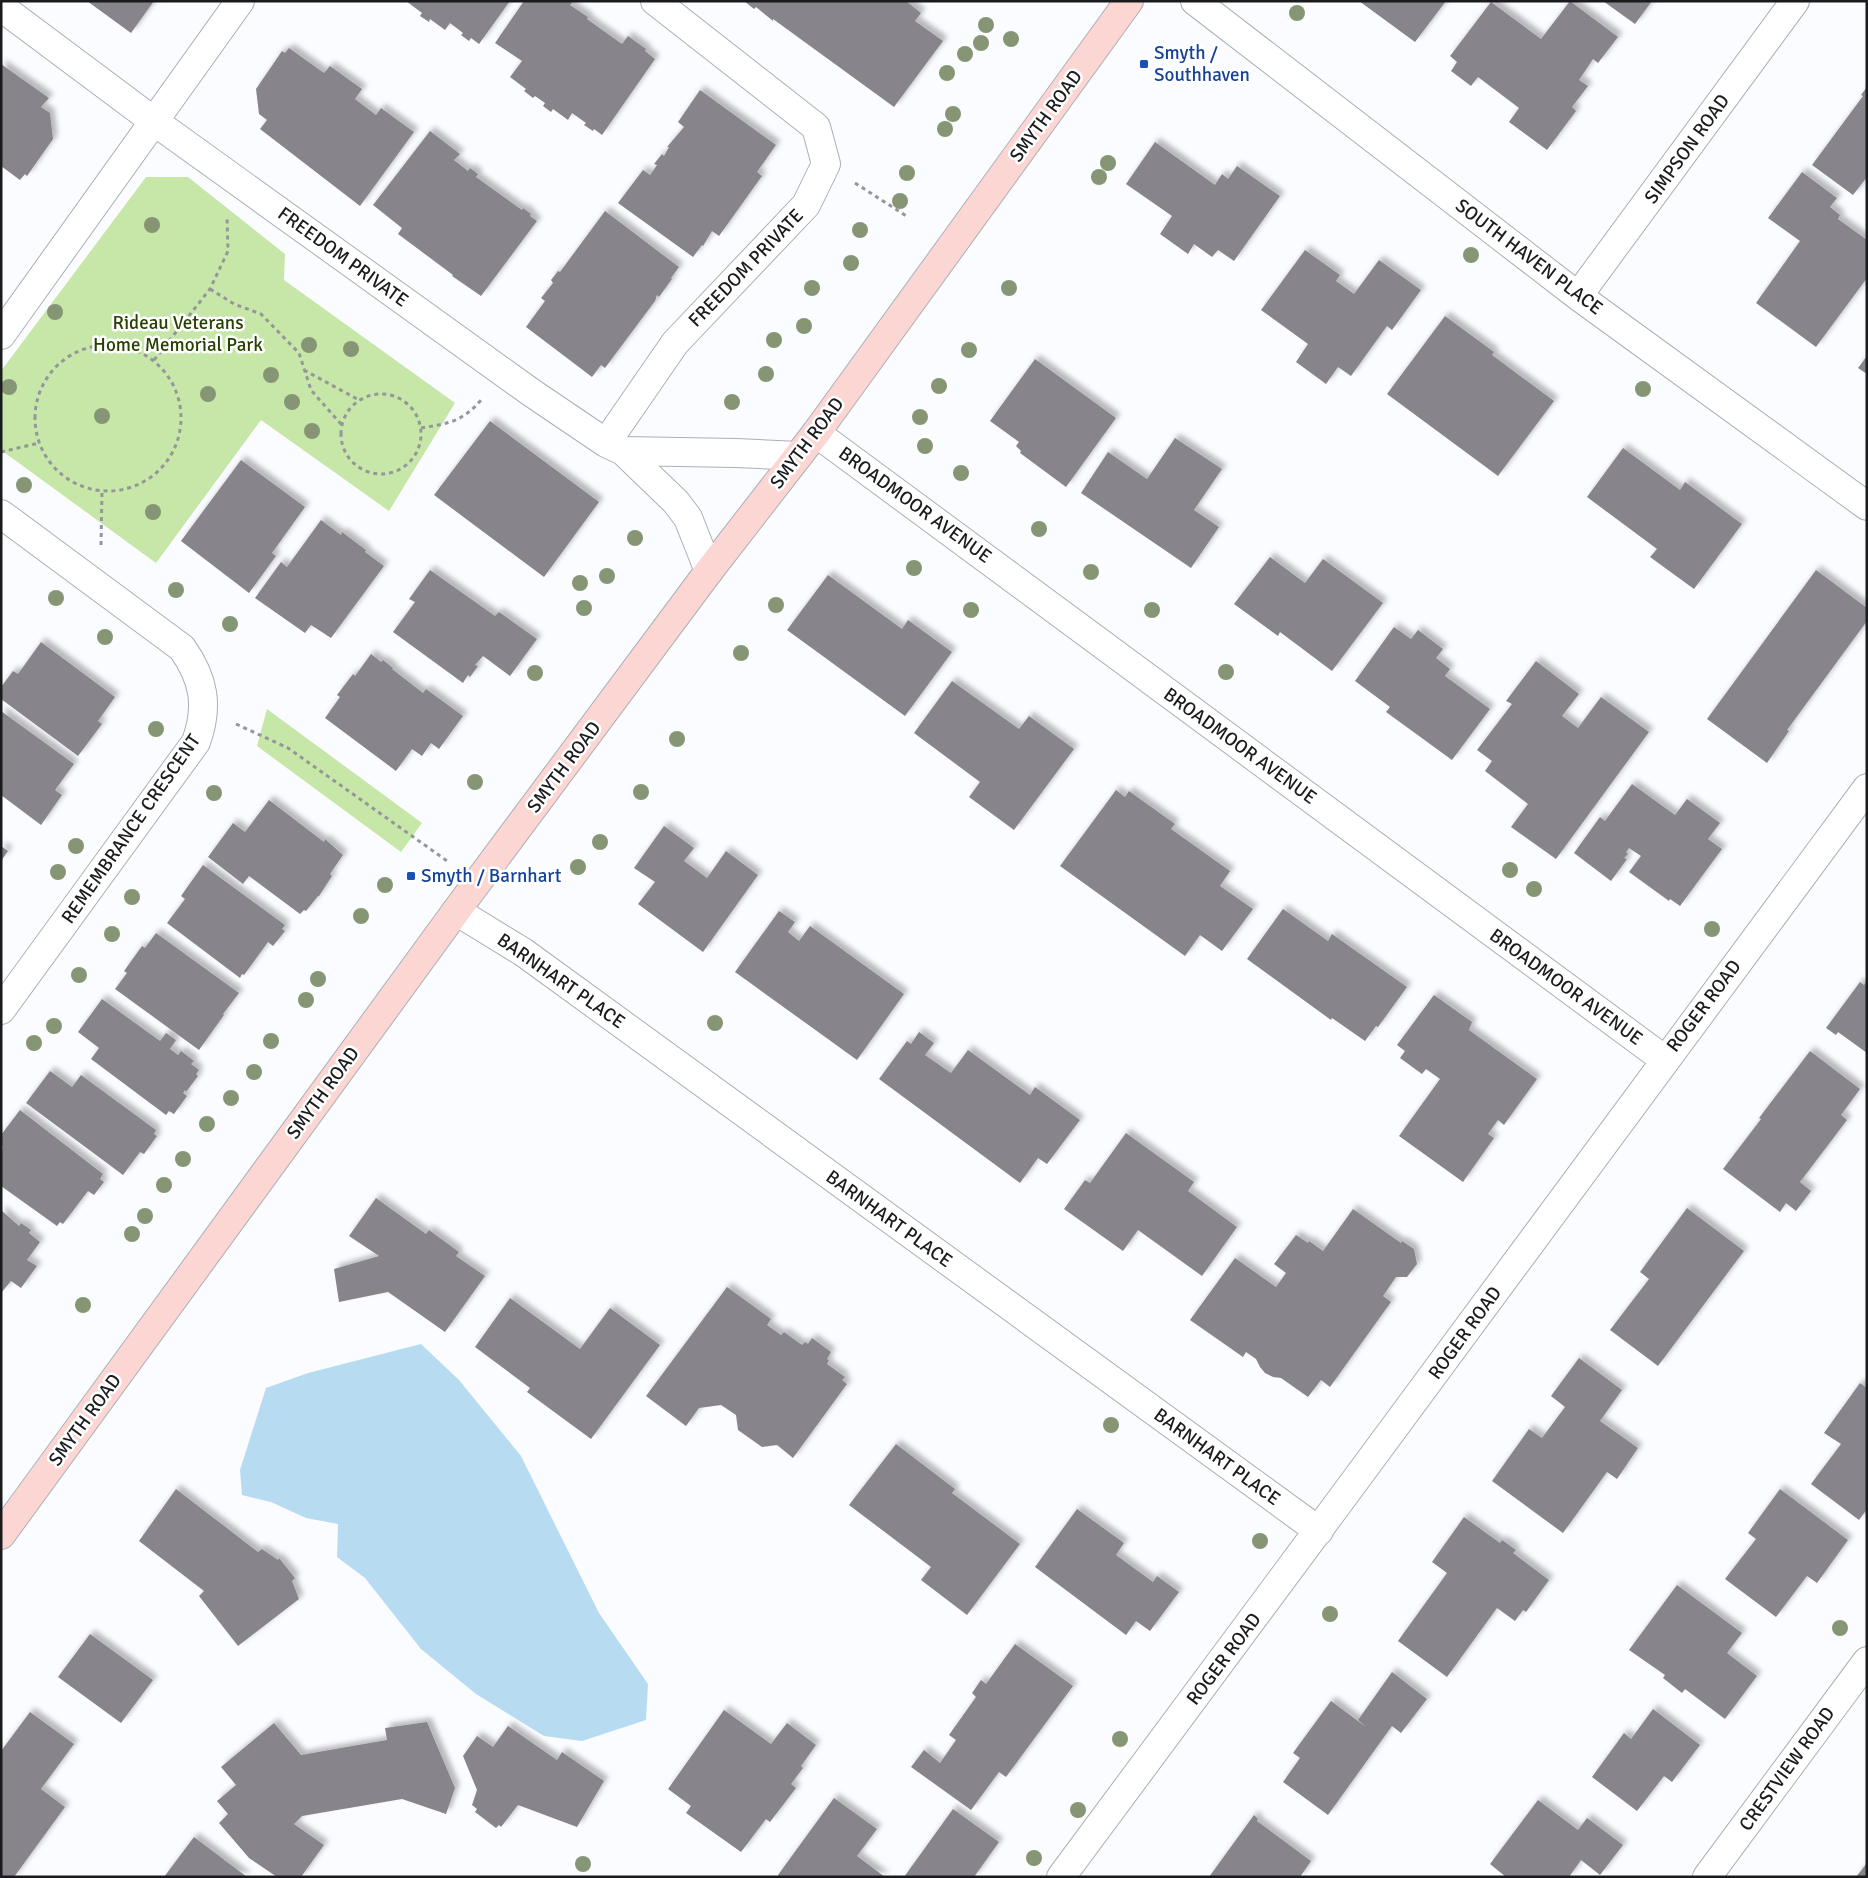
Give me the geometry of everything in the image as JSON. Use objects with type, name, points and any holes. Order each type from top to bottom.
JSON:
[{"type":"main road","name":"SMYTH ROAD","points":[[1,1534],[456,911],[709,571],[816,432],[1129,1]]},
{"type":"street","points":[[1,335],[240,1]]},
{"type":"street","points":[[655,1],[816,127],[826,164]]},
{"type":"street","name":"SOUTH HAVEN PLACE","points":[[1195,1],[1578,296],[1867,506]]},
{"type":"street","name":"SIMPSON ROAD","points":[[1578,296],[1795,1]]},
{"type":"street","name":"FREEDOM PRIVATE","points":[[1,7],[155,122],[504,373],[615,447],[676,502],[688,518],[709,571]]},
{"type":"street","name":"FREEDOM PRIVATE","points":[[615,447],[675,343],[806,205],[826,164]]},
{"type":"street","name":"BROADMOOR AVENUE","points":[[816,432],[1665,1060]]},
{"type":"street","points":[[615,447],[798,456]]},
{"type":"street","name":"REMEMBRANCE CRESCENT","points":[[1,514],[182,648],[192,661],[199,677],[204,709],[202,726],[196,742],[1,1010]]},
{"type":"street","name":"ROGER ROAD","points":[[1061,1877],[1319,1531],[1867,788]]},
{"type":"street","name":"BARNHART PLACE","points":[[456,911],[524,952],[1319,1531]]},
{"type":"street","name":"CRESTVIEW ROAD","points":[[1707,1877],[1867,1661]]},
{"type":"path","points":[[826,164],[908,217]]},
{"type":"path","points":[[154,360],[210,289],[228,250],[227,210],[217,166]]},
{"type":"path","points":[[210,289],[234,304],[261,314],[299,353],[311,390],[341,424]]},
{"type":"path","points":[[116,345],[136,350],[154,360],[168,376],[178,394],[182,414],[180,435],[172,455],[159,471],[142,483],[122,490],[102,491],[81,487],[63,476],[48,461],[39,443],[35,422],[38,401],[45,382],[58,365],[75,353],[95,346],[116,345]]},
{"type":"path","points":[[304,370],[359,400]]},
{"type":"path","points":[[421,428],[452,423],[474,407],[504,373]]},
{"type":"path","points":[[374,394],[390,394],[404,400],[416,412],[421,428],[421,442],[416,456],[406,466],[393,473],[379,475],[365,472],[353,464],[344,452],[340,438],[341,424],[348,410],[359,400],[374,394]]},
{"type":"path","points":[[1,452],[39,443]]},
{"type":"path","points":[[204,709],[288,748],[478,883]]},
{"type":"green space","name":"Rideau Veterans Home Memorial Park","points":[[146,177],[188,177],[285,254],[284,280],[455,403],[389,511],[261,420],[156,563],[1,450],[1,371]]},
{"type":"green space","points":[[267,709],[422,823],[401,852],[257,746]]},
{"type":"water","points":[[421,1344],[459,1380],[521,1456],[599,1613],[648,1684],[646,1720],[582,1741],[544,1736],[476,1694],[421,1649],[365,1578],[337,1557],[338,1524],[306,1518],[271,1502],[242,1495],[240,1470],[266,1388],[308,1373]]},
{"type":"building","points":[[87,1],[154,1],[131,33]]},
{"type":"building","points":[[406,1],[510,1],[479,44],[471,38],[469,41],[461,35],[463,33],[450,23],[445,30],[430,19],[429,22],[420,16],[422,13]]},
{"type":"building","points":[[524,1],[570,1],[572,3],[570,5],[622,44],[628,36],[646,49],[645,51],[655,59],[602,135],[584,125],[586,123],[572,113],[568,120],[553,109],[551,112],[543,106],[545,103],[535,96],[533,98],[524,91],[526,89],[510,77],[522,61],[495,43]]},
{"type":"building","points":[[744,1],[906,1],[921,13],[915,21],[943,41],[894,107],[773,19],[773,21],[756,7],[754,9]]},
{"type":"building","points":[[1359,1],[1446,1],[1415,42]]},
{"type":"building","points":[[1570,1],[1618,37],[1598,63],[1593,59],[1579,80],[1588,86],[1572,107],[1576,111],[1547,150],[1509,122],[1519,108],[1478,77],[1471,86],[1451,71],[1457,62],[1450,56],[1491,2],[1541,39]]},
{"type":"building","points":[[1603,1],[1652,1],[1635,24]]},
{"type":"building","points":[[289,48],[324,73],[330,66],[362,89],[355,99],[376,115],[381,108],[414,132],[360,206],[260,129],[267,120],[259,114],[256,89],[282,51],[285,53]]},
{"type":"building","points":[[1,64],[49,98],[41,107],[50,113],[53,139],[27,176],[25,174],[20,180],[1,166]]},
{"type":"building","points":[[1867,87],[1867,177],[1853,195],[1812,165],[1863,96],[1861,95]]},
{"type":"building","points":[[700,90],[776,145],[757,172],[762,176],[719,236],[712,231],[703,246],[693,257],[618,203],[643,170],[650,175],[657,165],[654,164],[662,154],[664,156],[669,147],[667,147],[684,127],[678,122]]},
{"type":"building","points":[[430,131],[460,154],[454,160],[468,171],[470,168],[478,174],[476,177],[522,210],[523,208],[537,221],[481,296],[398,234],[402,228],[373,205]]},
{"type":"building","points":[[1155,142],[1215,185],[1222,174],[1228,179],[1237,166],[1280,196],[1234,261],[1218,250],[1212,257],[1194,244],[1188,254],[1160,234],[1172,216],[1126,184]]},
{"type":"building","points":[[1802,172],[1837,198],[1830,207],[1840,215],[1838,219],[1867,240],[1867,278],[1816,347],[1756,303],[1800,241],[1768,218]]},
{"type":"building","points":[[605,211],[679,267],[659,297],[657,295],[655,301],[605,368],[601,365],[592,377],[526,327],[545,301],[541,298],[553,283],[551,280],[558,271],[560,272]]},
{"type":"building","points":[[1305,250],[1340,275],[1336,281],[1354,294],[1379,260],[1421,290],[1392,330],[1387,326],[1351,376],[1338,367],[1326,384],[1296,362],[1308,344],[1261,310]]},
{"type":"building","points":[[1445,316],[1494,352],[1492,355],[1554,401],[1498,476],[1387,394]]},
{"type":"building","points":[[1867,356],[1867,374],[1858,368]]},
{"type":"building","points":[[1035,359],[1116,418],[1066,487],[1020,453],[1021,451],[1016,446],[1019,442],[990,421]]},
{"type":"building","points":[[490,421],[599,502],[544,577],[434,495]]},
{"type":"building","points":[[1175,438],[1222,469],[1194,510],[1219,527],[1191,568],[1081,493],[1108,452],[1147,479]]},
{"type":"building","points":[[1623,448],[1680,490],[1685,482],[1742,524],[1694,589],[1650,557],[1657,549],[1587,497]]},
{"type":"building","points":[[241,460],[305,507],[272,553],[276,556],[249,593],[181,541]]},
{"type":"building","points":[[321,520],[341,535],[342,532],[384,566],[331,638],[311,625],[305,633],[255,598],[281,562],[287,567]]},
{"type":"building","points":[[1270,557],[1305,583],[1323,559],[1383,603],[1332,671],[1280,632],[1278,636],[1234,604]]},
{"type":"building","points":[[430,570],[495,616],[499,612],[537,639],[510,676],[483,656],[475,665],[478,666],[470,677],[468,675],[463,683],[393,632],[415,602],[409,599]]},
{"type":"building","points":[[1816,570],[1867,608],[1867,621],[1787,730],[1789,731],[1767,763],[1707,719]]},
{"type":"building","points":[[828,575],[902,629],[908,620],[952,652],[905,716],[787,630]]},
{"type":"building","points":[[1394,627],[1411,639],[1418,630],[1443,649],[1436,658],[1450,669],[1445,676],[1490,709],[1452,760],[1386,712],[1390,707],[1355,681]]},
{"type":"building","points":[[41,642],[115,697],[98,721],[102,724],[78,756],[1,699],[1,687],[13,671],[18,674]]},
{"type":"building","points":[[371,654],[381,662],[383,660],[423,693],[426,689],[463,716],[439,749],[431,743],[422,756],[412,749],[396,771],[325,718],[340,697],[337,695],[353,674],[355,676]]},
{"type":"building","points":[[1536,661],[1579,694],[1562,716],[1578,728],[1601,697],[1649,732],[1556,859],[1511,827],[1528,804],[1485,771],[1492,761],[1477,750],[1512,704],[1506,701]]},
{"type":"building","points":[[952,681],[1019,729],[1029,716],[1074,749],[1014,830],[969,797],[980,782],[914,733]]},
{"type":"building","points":[[1,711],[74,764],[55,790],[62,795],[41,825],[1,795]]},
{"type":"building","points":[[1632,784],[1675,815],[1687,799],[1720,823],[1708,839],[1722,849],[1680,906],[1670,899],[1669,901],[1629,872],[1641,856],[1629,848],[1626,852],[1628,854],[1624,858],[1627,859],[1611,881],[1574,853],[1600,817],[1605,821]]},
{"type":"building","points":[[1116,790],[1125,797],[1129,791],[1175,824],[1171,829],[1230,871],[1220,886],[1253,909],[1222,951],[1200,935],[1185,956],[1060,866]]},
{"type":"building","points":[[269,800],[324,842],[325,839],[343,855],[330,874],[332,876],[319,896],[306,911],[304,910],[300,914],[249,876],[243,884],[208,857],[233,823],[245,832]]},
{"type":"building","points":[[664,826],[694,848],[684,861],[707,878],[726,851],[758,875],[703,952],[638,904],[655,882],[634,868]]},
{"type":"building","points":[[1,846],[8,851],[1,861]]},
{"type":"building","points":[[203,865],[285,925],[282,929],[285,931],[273,946],[268,942],[240,978],[167,923],[185,899],[181,896]]},
{"type":"building","points":[[1283,909],[1328,941],[1332,934],[1407,987],[1378,1027],[1376,1026],[1365,1041],[1332,1018],[1331,1020],[1247,959]]},
{"type":"building","points":[[779,911],[795,922],[788,932],[799,941],[810,926],[904,994],[857,1060],[735,972]]},
{"type":"building","points":[[156,933],[239,993],[199,1050],[115,989],[127,973],[124,971],[142,946],[145,948]]},
{"type":"building","points":[[1867,981],[1867,1053],[1838,1032],[1836,1035],[1826,1028],[1860,982],[1864,985]]},
{"type":"building","points":[[1434,995],[1472,1022],[1469,1030],[1537,1079],[1504,1125],[1498,1120],[1488,1134],[1494,1138],[1463,1182],[1399,1136],[1440,1079],[1426,1069],[1422,1074],[1400,1058],[1405,1051],[1397,1045]]},
{"type":"building","points":[[102,999],[160,1041],[166,1033],[176,1040],[170,1049],[178,1055],[181,1051],[194,1061],[191,1064],[199,1070],[196,1074],[198,1076],[186,1092],[185,1090],[183,1093],[187,1096],[174,1114],[169,1111],[166,1115],[91,1059],[99,1048],[78,1032]]},
{"type":"building","points":[[919,1032],[934,1043],[925,1055],[951,1073],[968,1050],[1030,1095],[1035,1087],[1080,1120],[1047,1164],[1038,1158],[1020,1183],[879,1079],[907,1041],[911,1044]]},
{"type":"building","points":[[1810,1051],[1860,1089],[1841,1115],[1847,1120],[1800,1182],[1811,1191],[1796,1211],[1786,1203],[1780,1212],[1723,1169]]},
{"type":"building","points":[[50,1071],[72,1087],[81,1075],[156,1130],[154,1134],[157,1136],[144,1154],[140,1152],[123,1175],[26,1103]]},
{"type":"building","points":[[20,1110],[103,1174],[100,1179],[104,1182],[94,1195],[88,1191],[63,1224],[60,1222],[57,1226],[1,1186],[1,1149],[3,1147],[1,1146],[1,1135]]},
{"type":"building","points":[[1126,1133],[1194,1182],[1188,1191],[1237,1227],[1202,1276],[1138,1230],[1123,1251],[1064,1209],[1085,1180],[1090,1183]]},
{"type":"building","points":[[376,1198],[426,1234],[429,1230],[459,1252],[456,1256],[485,1276],[445,1332],[388,1292],[339,1302],[334,1269],[379,1256],[349,1236]]},
{"type":"building","points":[[1687,1208],[1744,1251],[1658,1366],[1610,1330],[1649,1279],[1640,1272]]},
{"type":"building","points":[[1353,1209],[1401,1243],[1402,1241],[1414,1249],[1417,1264],[1407,1277],[1396,1277],[1383,1296],[1391,1302],[1330,1387],[1321,1380],[1308,1397],[1281,1378],[1265,1373],[1256,1359],[1246,1352],[1243,1357],[1190,1320],[1235,1258],[1276,1287],[1286,1273],[1274,1264],[1296,1235],[1323,1251]]},
{"type":"building","points":[[1,1210],[19,1226],[21,1223],[31,1230],[29,1233],[40,1242],[27,1260],[37,1266],[21,1288],[11,1281],[1,1293]]},
{"type":"building","points":[[727,1287],[771,1319],[767,1325],[781,1335],[784,1332],[802,1345],[805,1342],[808,1344],[812,1338],[831,1352],[827,1359],[829,1360],[827,1364],[845,1377],[842,1380],[847,1384],[793,1458],[777,1445],[762,1447],[738,1430],[736,1415],[721,1405],[699,1408],[686,1426],[646,1396]]},
{"type":"building","points":[[510,1298],[580,1349],[610,1308],[660,1345],[591,1439],[527,1392],[530,1388],[475,1347]]},
{"type":"building","points":[[1579,1358],[1622,1390],[1600,1421],[1638,1448],[1617,1479],[1607,1472],[1563,1533],[1492,1481],[1529,1429],[1542,1438],[1565,1407],[1551,1396]]},
{"type":"building","points":[[1860,1383],[1867,1388],[1867,1509],[1859,1520],[1811,1484],[1841,1444],[1824,1433]]},
{"type":"building","points":[[896,1444],[955,1489],[952,1493],[1020,1544],[967,1615],[921,1580],[931,1567],[849,1505]]},
{"type":"building","points":[[176,1489],[258,1552],[262,1549],[278,1560],[279,1558],[295,1578],[292,1581],[299,1599],[238,1646],[199,1596],[204,1591],[139,1541]]},
{"type":"building","points":[[1780,1489],[1848,1540],[1817,1583],[1807,1576],[1776,1617],[1725,1579],[1756,1539],[1748,1533]]},
{"type":"building","points":[[1077,1509],[1124,1543],[1116,1555],[1153,1582],[1157,1576],[1179,1592],[1150,1631],[1136,1621],[1126,1635],[1035,1567]]},
{"type":"building","points":[[1464,1517],[1500,1543],[1502,1540],[1516,1550],[1513,1553],[1549,1580],[1526,1612],[1523,1610],[1515,1621],[1497,1608],[1447,1677],[1398,1641],[1447,1573],[1432,1562]]},
{"type":"building","points":[[1677,1585],[1742,1633],[1727,1653],[1757,1676],[1725,1719],[1685,1689],[1682,1693],[1663,1678],[1665,1675],[1629,1650]]},
{"type":"building","points":[[90,1634],[153,1680],[121,1723],[58,1677]]},
{"type":"building","points":[[1015,1644],[1073,1686],[1006,1777],[999,1772],[971,1810],[911,1767],[924,1750],[940,1763],[956,1740],[949,1735],[976,1697],[972,1693],[981,1680],[986,1684]]},
{"type":"building","points":[[1392,1672],[1427,1699],[1401,1733],[1392,1726],[1328,1815],[1283,1782],[1300,1758],[1293,1753],[1331,1701],[1366,1727],[1358,1720]]},
{"type":"building","points":[[1653,1709],[1700,1745],[1672,1782],[1664,1776],[1637,1811],[1592,1777],[1624,1733],[1631,1739]]},
{"type":"building","points":[[724,1710],[771,1744],[787,1723],[816,1745],[791,1784],[796,1788],[770,1822],[766,1819],[741,1852],[686,1813],[691,1806],[668,1789]]},
{"type":"building","points":[[30,1712],[74,1744],[41,1789],[65,1807],[14,1877],[1,1877],[1,1751]]},
{"type":"building","points":[[427,1722],[455,1788],[446,1814],[402,1799],[302,1816],[294,1824],[324,1845],[301,1877],[277,1877],[249,1858],[219,1823],[228,1814],[217,1801],[236,1785],[221,1767],[274,1723],[301,1755],[387,1740],[385,1728]]},
{"type":"building","points":[[508,1726],[557,1760],[562,1752],[604,1781],[577,1827],[518,1805],[501,1827],[499,1825],[496,1828],[475,1812],[477,1809],[472,1805],[477,1790],[463,1756],[477,1736],[493,1747]]},
{"type":"building","points":[[834,1798],[877,1829],[857,1856],[885,1877],[780,1877],[778,1875]]},
{"type":"building","points":[[1538,1800],[1578,1830],[1587,1818],[1623,1845],[1600,1875],[1581,1860],[1569,1877],[1506,1877],[1490,1864]]},
{"type":"building","points":[[953,1809],[999,1842],[974,1877],[904,1877]]},
{"type":"building","points":[[1254,1815],[1258,1819],[1257,1821],[1311,1861],[1300,1877],[1209,1877]]},
{"type":"building","points":[[194,1837],[247,1877],[164,1877]]},
{"type":"building","points":[[1867,1863],[1867,1877],[1856,1877]]},
{"type":"place","name":"Smyth / Southhaven","points":[[1144,64]]},
{"type":"place","name":"Smyth / Barnhart","points":[[411,876]]}]
